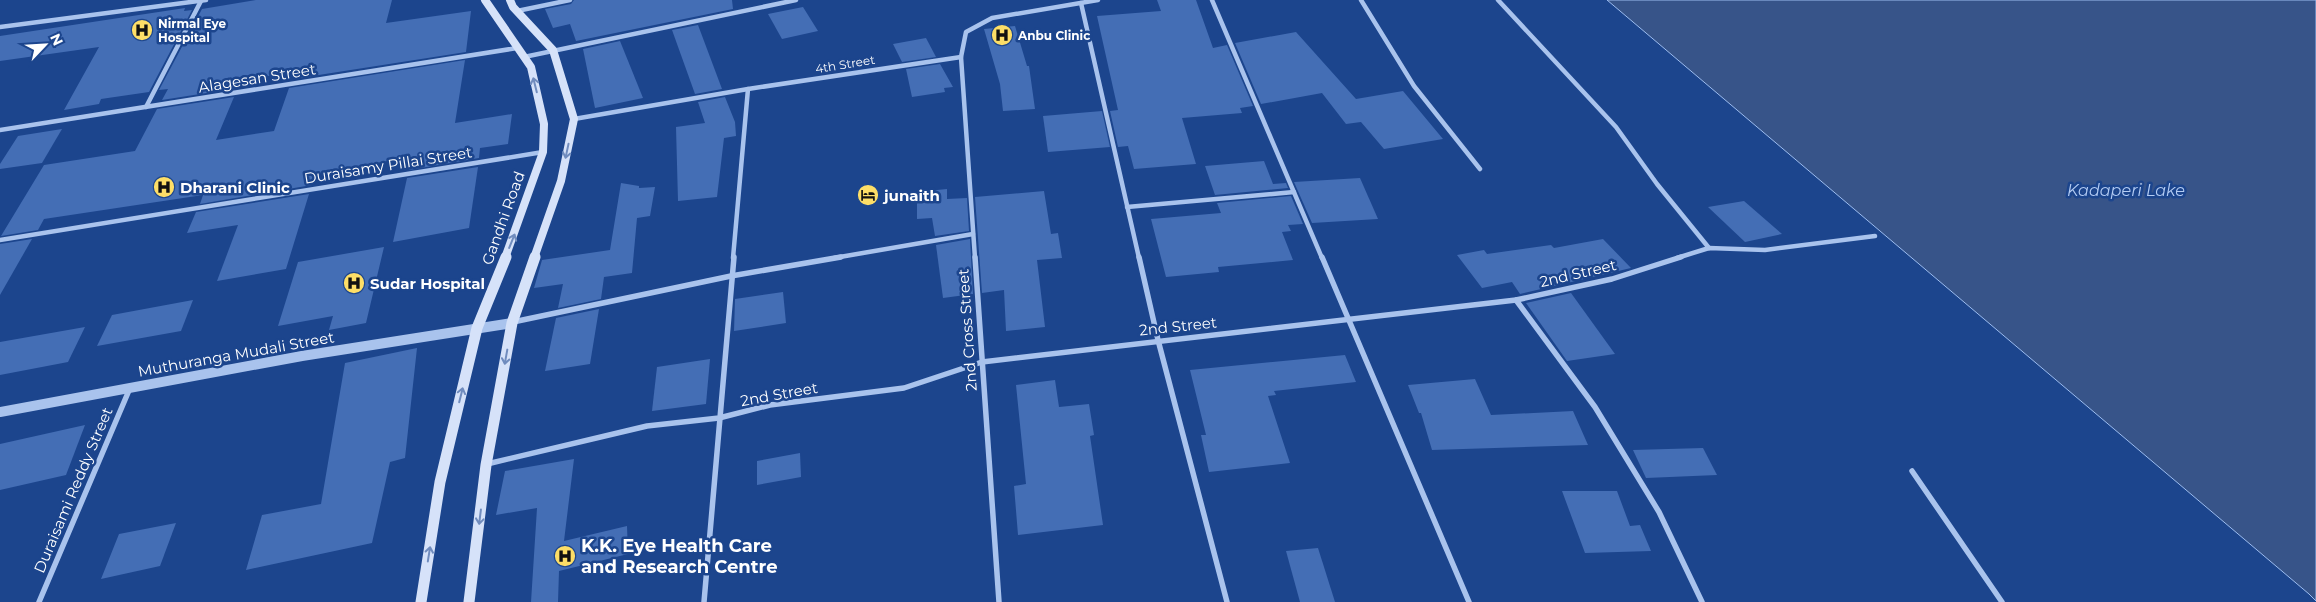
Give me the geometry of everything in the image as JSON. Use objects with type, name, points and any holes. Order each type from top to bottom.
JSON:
[{"type":"main road","name":"Gandhi Road","points":[[421,602],[440,482],[477,328],[516,231],[543,152],[544,124],[531,67],[485,0]]},
{"type":"main road","points":[[469,602],[486,464],[512,322],[561,181],[574,119],[553,50],[516,11],[510,0]]},
{"type":"street","points":[[0,27],[206,0]]},
{"type":"street","points":[[516,11],[570,0]]},
{"type":"street","name":"Alagesan Street","points":[[0,130],[520,52],[553,50],[796,0]]},
{"type":"street","points":[[961,56],[966,32],[992,18],[1098,0]]},
{"type":"street","points":[[1212,0],[1469,602]]},
{"type":"street","points":[[1361,0],[1414,86],[1480,169]]},
{"type":"street","points":[[1498,0],[1616,127],[1657,184],[1709,248]]},
{"type":"street","points":[[146,107],[201,1]]},
{"type":"street","points":[[1081,3],[1158,340],[1227,602]]},
{"type":"street","name":"4th Street","points":[[574,119],[748,89],[961,56]]},
{"type":"street","name":"2nd Cross Street","points":[[961,56],[999,602]]},
{"type":"street","points":[[704,602],[748,89]]},
{"type":"street","name":"Duraisamy Pillai Street","points":[[0,240],[543,152]]},
{"type":"street","points":[[1127,207],[1294,192]]},
{"type":"street","points":[[512,322],[731,276],[973,234]]},
{"type":"street","name":"2nd Street","points":[[486,464],[647,426],[719,418],[770,405],[904,388],[982,362],[1158,340],[1516,300],[1612,279],[1709,248],[1765,250],[1875,236]]},
{"type":"street","points":[[1516,300],[1595,407],[1659,512],[1702,602]]},
{"type":"street","name":"Muthuranga Mudali Street","points":[[0,412],[512,322]]},
{"type":"street","name":"Duraisami Reddy Street","points":[[39,602],[131,388]]},
{"type":"street","points":[[1912,471],[2002,602]]},
{"type":"water","name":"Kadaperi Lake","points":[[1607,0],[2316,0],[2316,601],[2309,594]]},
{"type":"building","points":[[256,0],[392,0],[386,23],[471,11],[466,52],[293,79],[296,72],[241,80],[238,88],[162,100],[168,89],[159,90],[202,9]]},
{"type":"building","points":[[574,0],[732,0],[733,9],[576,41],[570,24],[553,28],[545,9],[571,4]]},
{"type":"building","points":[[1157,0],[1196,0],[1213,48],[1227,45],[1253,106],[1240,108],[1242,113],[1182,118],[1196,164],[1134,169],[1128,146],[1118,147],[1110,111],[1118,110],[1097,16],[1161,11]]},
{"type":"building","points":[[803,7],[818,31],[782,39],[768,14]]},
{"type":"building","points":[[185,8],[184,11],[192,10],[149,92],[101,99],[99,104],[64,110],[99,47],[0,61],[0,36]]},
{"type":"building","points":[[698,25],[722,89],[695,94],[672,30]]},
{"type":"building","points":[[1015,26],[1027,66],[1029,66],[1035,109],[1003,111],[1000,84],[984,29]]},
{"type":"building","points":[[1296,32],[1356,99],[1403,91],[1443,139],[1384,149],[1361,122],[1346,124],[1322,93],[1261,104],[1235,43]]},
{"type":"building","points":[[926,38],[936,57],[902,62],[893,44]]},
{"type":"building","points":[[620,41],[643,98],[595,108],[583,49]]},
{"type":"building","points":[[465,60],[455,123],[512,114],[508,144],[480,148],[479,158],[409,170],[412,157],[339,169],[339,171],[315,175],[312,185],[200,204],[203,195],[44,219],[38,230],[1,236],[44,165],[135,151],[157,109],[234,97],[216,140],[274,131],[289,88]]},
{"type":"building","points":[[940,64],[953,87],[944,88],[945,92],[912,97],[906,69]]},
{"type":"building","points":[[725,97],[735,122],[736,136],[724,138],[717,197],[678,201],[676,127],[705,123],[698,102]]},
{"type":"building","points":[[1102,111],[1110,147],[1048,152],[1043,116]]},
{"type":"building","points":[[62,129],[42,163],[0,169],[0,164],[18,136]]},
{"type":"building","points":[[1264,161],[1273,184],[1286,183],[1288,188],[1215,195],[1205,166]]},
{"type":"building","points":[[478,167],[469,228],[393,242],[407,178]]},
{"type":"building","points":[[1360,178],[1378,219],[1312,223],[1294,182]]},
{"type":"building","points":[[621,183],[639,186],[639,188],[655,187],[650,216],[637,218],[632,273],[604,277],[601,299],[558,308],[563,284],[534,288],[542,260],[610,250]]},
{"type":"building","points":[[947,189],[947,199],[967,198],[969,231],[935,236],[932,218],[917,219],[917,192]]},
{"type":"building","points":[[1044,191],[1051,234],[1058,233],[1062,258],[1037,260],[1045,327],[1006,331],[1004,290],[982,293],[975,197]]},
{"type":"building","points":[[309,194],[286,269],[217,281],[238,225],[187,233],[196,212]]},
{"type":"building","points":[[1291,196],[1303,224],[1288,225],[1291,231],[1282,232],[1293,260],[1218,267],[1219,272],[1166,277],[1151,219],[1221,213],[1217,203]]},
{"type":"building","points":[[1744,201],[1782,234],[1745,242],[1708,207]]},
{"type":"building","points":[[32,239],[0,295],[0,244]]},
{"type":"building","points":[[970,239],[973,294],[943,298],[936,245]]},
{"type":"building","points":[[1603,239],[1631,268],[1520,294],[1512,282],[1482,288],[1457,255],[1484,250],[1487,254],[1551,245],[1554,248]]},
{"type":"building","points":[[384,247],[366,323],[329,330],[333,316],[278,326],[298,262]]},
{"type":"building","points":[[783,292],[786,323],[734,331],[735,299]]},
{"type":"building","points":[[1571,293],[1615,354],[1567,361],[1526,303]]},
{"type":"building","points":[[193,300],[181,331],[97,346],[112,315]]},
{"type":"building","points":[[599,309],[590,364],[545,371],[556,318]]},
{"type":"building","points":[[85,327],[68,362],[0,375],[0,342]]},
{"type":"building","points":[[417,348],[405,458],[390,462],[372,543],[246,570],[262,515],[321,504],[345,363]]},
{"type":"building","points":[[1345,355],[1356,382],[1274,391],[1276,395],[1268,396],[1290,463],[1209,472],[1201,435],[1206,435],[1190,370]]},
{"type":"building","points":[[710,359],[706,404],[652,411],[657,367]]},
{"type":"building","points":[[1475,379],[1491,415],[1573,411],[1588,445],[1432,450],[1421,413],[1419,413],[1408,385]]},
{"type":"building","points":[[1055,380],[1059,407],[1089,404],[1094,435],[1090,436],[1103,525],[1018,535],[1014,486],[1026,484],[1016,385]]},
{"type":"building","points":[[85,425],[66,475],[0,490],[0,444]]},
{"type":"building","points":[[1703,448],[1717,475],[1646,478],[1633,450]]},
{"type":"building","points":[[800,453],[801,477],[757,485],[757,461]]},
{"type":"building","points":[[574,459],[564,541],[627,526],[628,554],[559,571],[558,602],[531,602],[537,508],[496,515],[505,471]]},
{"type":"building","points":[[1562,491],[1617,491],[1630,526],[1640,525],[1651,551],[1585,553]]},
{"type":"building","points":[[176,523],[160,566],[101,579],[119,534]]},
{"type":"building","points":[[1318,548],[1335,602],[1300,602],[1286,551]]},
{"type":"place","name":"Nirmal Eye Hospital","points":[[142,30]]},
{"type":"place","name":"Anbu Clinic","points":[[1002,35]]},
{"type":"place","name":"Dharani Clinic","points":[[164,187]]},
{"type":"place","name":"junaith","points":[[868,195]]},
{"type":"place","name":"Sudar Hospital","points":[[354,283]]},
{"type":"place","name":"K.K. Eye Health Care and Research Centre","points":[[565,556]]}]
